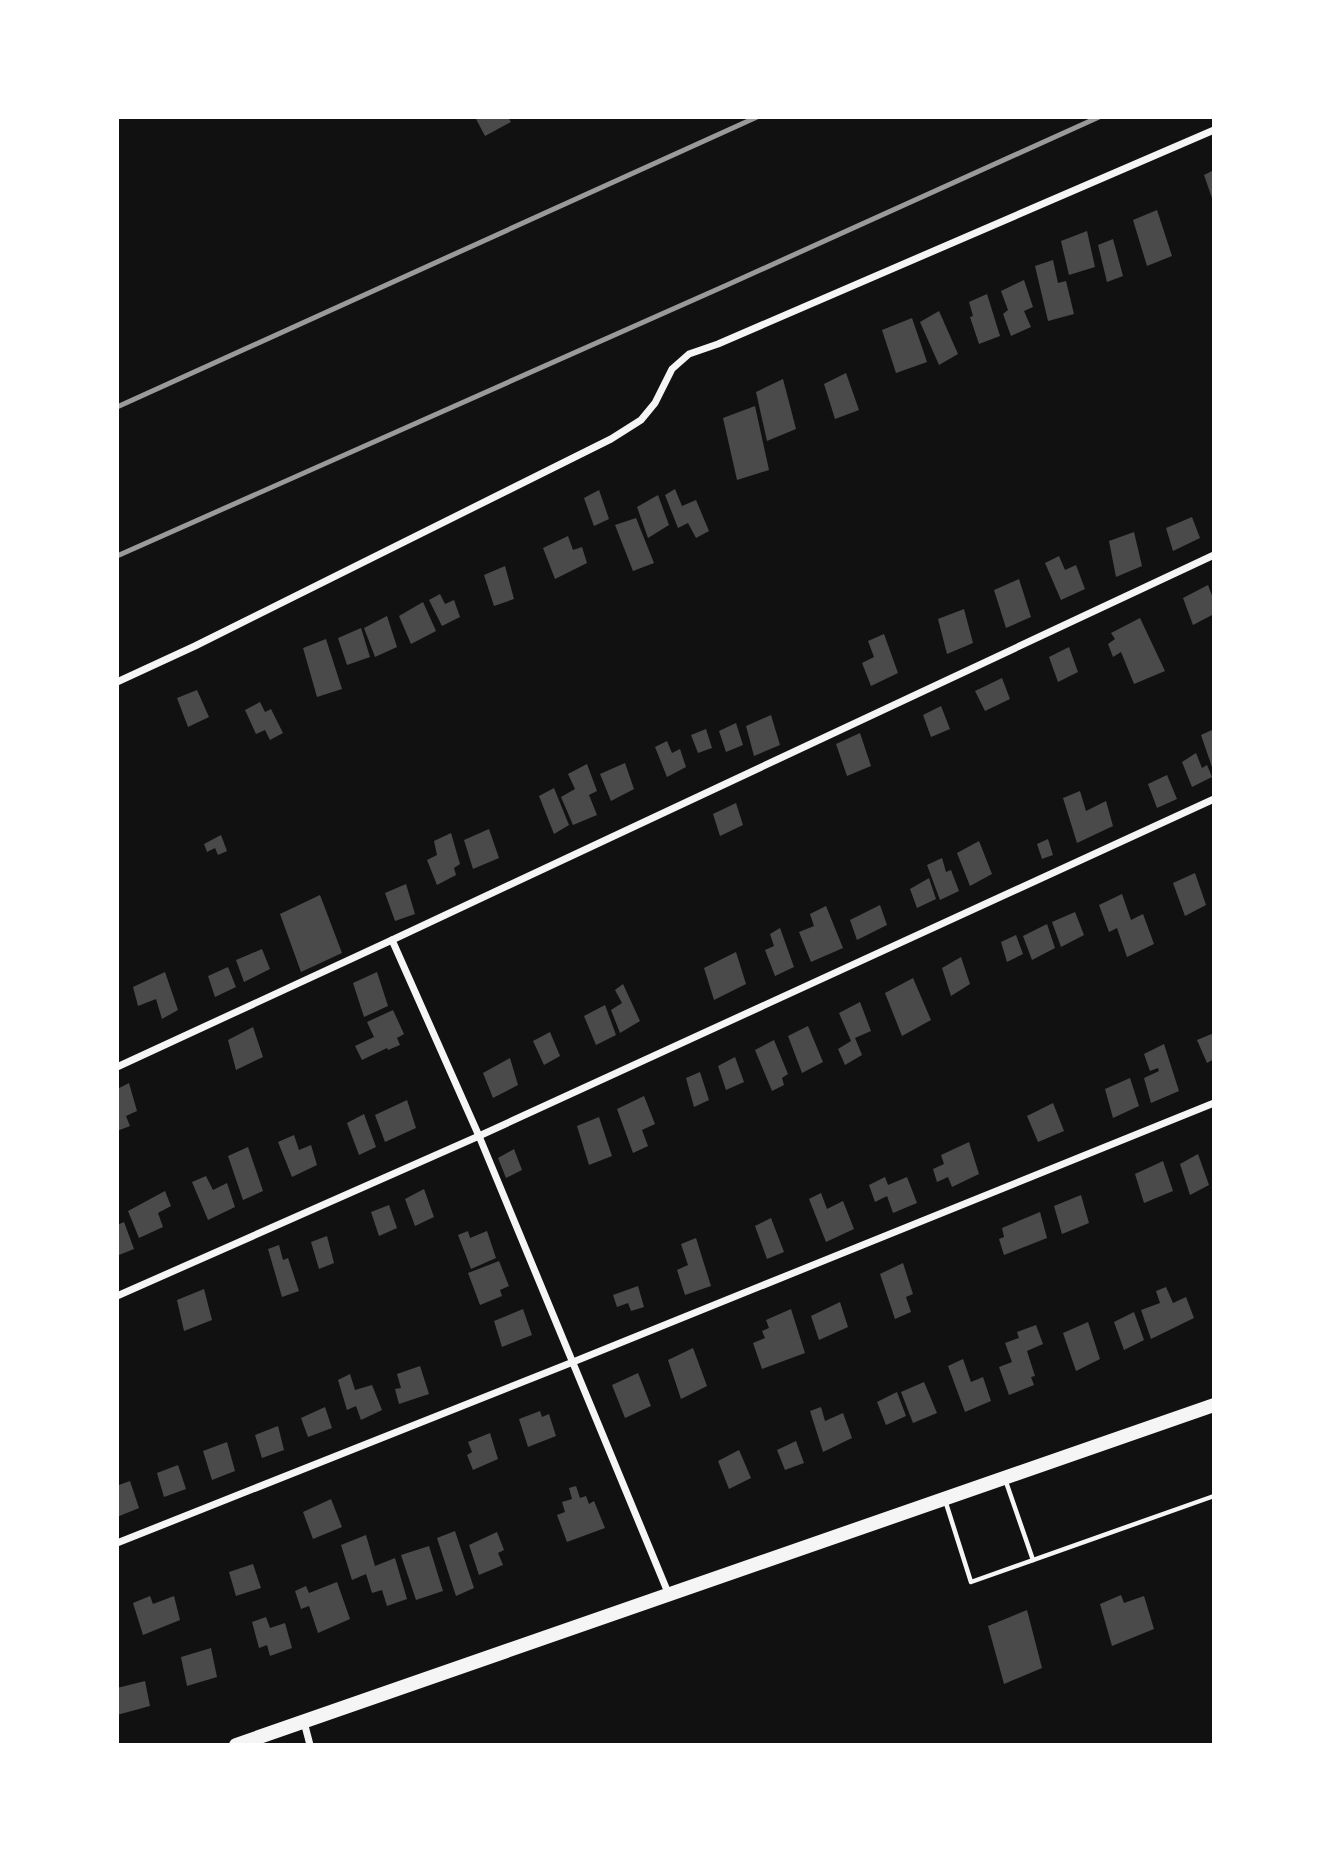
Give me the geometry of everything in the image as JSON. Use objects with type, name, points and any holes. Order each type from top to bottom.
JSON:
[{"type":"main road","points":[[236,1745],[1214,1405]]},
{"type":"street","points":[[117,682],[195,646],[611,439],[640,420],[655,403],[672,369],[689,354],[730,339],[1214,130]]},
{"type":"street","points":[[117,1067],[1214,555]]},
{"type":"street","points":[[117,1296],[479,1136],[1214,799]]},
{"type":"street","points":[[391,940],[479,1136],[669,1595]]},
{"type":"street","points":[[117,1544],[573,1363],[1214,1103]]},
{"type":"street","points":[[304,1721],[310,1745]]},
{"type":"lane","points":[[1005,1478],[1033,1560]]},
{"type":"lane","points":[[944,1499],[971,1582],[1214,1496]]},
{"type":"building","points":[[475,117],[508,117],[511,122],[485,136]]},
{"type":"building","points":[[1214,170],[1214,201],[1213,201],[1204,175]]},
{"type":"building","points":[[1157,210],[1172,256],[1147,266],[1133,220]]},
{"type":"building","points":[[1087,231],[1095,267],[1069,275],[1061,241]]},
{"type":"building","points":[[1113,239],[1123,276],[1107,282],[1098,245]]},
{"type":"building","points":[[1053,260],[1058,283],[1066,281],[1074,314],[1048,321],[1035,266]]},
{"type":"building","points":[[1024,280],[1033,307],[1024,311],[1031,327],[1011,336],[1003,314],[1008,310],[1001,291]]},
{"type":"building","points":[[987,294],[1000,336],[979,344],[970,317],[973,316],[969,302]]},
{"type":"building","points":[[939,311],[958,354],[939,365],[920,322]]},
{"type":"building","points":[[912,318],[927,362],[896,373],[882,330]]},
{"type":"building","points":[[846,373],[859,410],[835,419],[824,384]]},
{"type":"building","points":[[783,379],[796,429],[767,441],[756,392]]},
{"type":"building","points":[[755,406],[769,470],[737,480],[723,418]]},
{"type":"building","points":[[675,489],[682,506],[696,500],[709,531],[696,538],[688,523],[678,528],[665,495]]},
{"type":"building","points":[[599,490],[609,519],[594,526],[584,498]]},
{"type":"building","points":[[658,495],[669,525],[648,538],[637,507]]},
{"type":"building","points":[[1192,517],[1200,538],[1173,551],[1166,528]]},
{"type":"building","points":[[636,518],[654,563],[633,571],[615,525]]},
{"type":"building","points":[[1134,532],[1142,566],[1116,577],[1109,541]]},
{"type":"building","points":[[568,536],[573,550],[582,547],[587,563],[555,579],[543,548]]},
{"type":"building","points":[[1059,556],[1065,570],[1076,565],[1085,589],[1061,600],[1045,563]]},
{"type":"building","points":[[505,566],[514,599],[494,606],[484,575]]},
{"type":"building","points":[[1019,579],[1031,617],[1006,628],[994,590]]},
{"type":"building","points":[[1208,585],[1214,601],[1214,614],[1193,625],[1183,598]]},
{"type":"building","points":[[440,594],[445,604],[454,600],[460,617],[442,626],[429,600]]},
{"type":"building","points":[[423,602],[436,631],[411,644],[399,616]]},
{"type":"building","points":[[964,609],[973,643],[947,654],[938,619]]},
{"type":"building","points":[[387,616],[397,647],[375,657],[364,628]]},
{"type":"building","points":[[1140,618],[1165,671],[1134,684],[1121,652],[1113,657],[1108,644],[1115,639],[1111,633]]},
{"type":"building","points":[[361,628],[370,657],[347,665],[338,638]]},
{"type":"building","points":[[884,634],[898,673],[871,686],[862,663],[874,657],[868,641]]},
{"type":"building","points":[[326,639],[342,689],[317,697],[303,648]]},
{"type":"building","points":[[1069,647],[1078,672],[1058,682],[1049,657]]},
{"type":"building","points":[[1002,678],[1010,699],[985,711],[975,691]]},
{"type":"building","points":[[197,690],[209,717],[188,727],[177,698]]},
{"type":"building","points":[[260,702],[265,712],[271,709],[283,733],[270,740],[265,730],[256,734],[245,710]]},
{"type":"building","points":[[941,706],[950,729],[931,737],[923,715]]},
{"type":"building","points":[[771,715],[780,745],[754,756],[746,726]]},
{"type":"building","points":[[736,723],[743,745],[726,752],[719,731]]},
{"type":"building","points":[[706,729],[712,748],[698,753],[691,735]]},
{"type":"building","points":[[1212,730],[1214,736],[1213,770],[1201,735]]},
{"type":"building","points":[[860,733],[871,766],[847,776],[836,744]]},
{"type":"building","points":[[667,741],[672,753],[680,749],[686,767],[667,777],[655,747]]},
{"type":"building","points":[[1196,753],[1202,768],[1207,765],[1212,777],[1192,787],[1182,762]]},
{"type":"building","points":[[625,763],[634,789],[611,801],[600,774]]},
{"type":"building","points":[[587,764],[597,791],[589,795],[597,815],[573,825],[561,797],[575,789],[568,774]]},
{"type":"building","points":[[1167,775],[1177,799],[1157,808],[1148,784]]},
{"type":"building","points":[[554,788],[569,825],[554,834],[539,796]]},
{"type":"building","points":[[1080,791],[1086,811],[1106,801],[1113,826],[1077,843],[1063,798]]},
{"type":"building","points":[[736,803],[743,825],[720,836],[713,814]]},
{"type":"building","points":[[489,829],[499,858],[473,869],[464,840]]},
{"type":"building","points":[[451,833],[460,864],[454,868],[456,875],[437,885],[427,860],[437,855],[434,841]]},
{"type":"building","points":[[221,835],[227,851],[218,855],[215,848],[207,852],[204,844]]},
{"type":"building","points":[[1048,839],[1053,855],[1042,859],[1037,844]]},
{"type":"building","points":[[979,841],[992,874],[970,886],[957,853]]},
{"type":"building","points":[[942,858],[946,872],[951,870],[959,891],[940,900],[927,865]]},
{"type":"building","points":[[1195,873],[1206,905],[1185,916],[1173,883]]},
{"type":"building","points":[[929,878],[936,899],[917,908],[910,889]]},
{"type":"building","points":[[406,884],[415,914],[395,921],[385,893]]},
{"type":"building","points":[[1122,894],[1131,920],[1143,914],[1154,944],[1127,957],[1117,928],[1109,932],[1099,905]]},
{"type":"building","points":[[320,895],[342,953],[301,972],[280,914]]},
{"type":"building","points":[[880,905],[887,925],[857,940],[850,920]]},
{"type":"building","points":[[826,906],[843,948],[811,962],[799,932],[814,926],[810,914]]},
{"type":"building","points":[[1075,912],[1084,935],[1061,947],[1052,922]]},
{"type":"building","points":[[1047,924],[1055,948],[1032,960],[1023,936]]},
{"type":"building","points":[[780,928],[794,967],[775,976],[765,950],[774,946],[770,934]]},
{"type":"building","points":[[1016,935],[1023,954],[1007,962],[1001,942]]},
{"type":"building","points":[[262,949],[270,969],[244,982],[236,960]]},
{"type":"building","points":[[736,952],[746,984],[714,1000],[704,968]]},
{"type":"building","points":[[961,957],[970,984],[951,996],[942,968]]},
{"type":"building","points":[[228,967],[236,987],[215,997],[208,976]]},
{"type":"building","points":[[165,972],[178,1010],[162,1019],[156,999],[138,1006],[133,987]]},
{"type":"building","points":[[377,972],[388,1006],[364,1017],[353,983]]},
{"type":"building","points":[[913,978],[931,1020],[902,1036],[885,993]]},
{"type":"building","points":[[623,984],[640,1021],[620,1033],[611,1010],[622,1003],[615,990]]},
{"type":"building","points":[[860,1002],[871,1031],[855,1038],[862,1055],[845,1065],[838,1049],[851,1041],[839,1013]]},
{"type":"building","points":[[605,1005],[616,1035],[596,1045],[584,1016]]},
{"type":"building","points":[[393,1010],[404,1034],[397,1038],[400,1045],[362,1060],[355,1046],[374,1037],[367,1022]]},
{"type":"building","points":[[808,1026],[823,1062],[802,1073],[788,1036]]},
{"type":"building","points":[[253,1027],[263,1057],[236,1070],[228,1040]]},
{"type":"building","points":[[550,1032],[560,1056],[544,1065],[533,1041]]},
{"type":"building","points":[[1214,1033],[1214,1059],[1207,1063],[1197,1040]]},
{"type":"building","points":[[774,1040],[788,1074],[782,1078],[784,1085],[772,1091],[755,1050]]},
{"type":"building","points":[[1164,1044],[1179,1091],[1151,1103],[1144,1078],[1159,1071],[1158,1068],[1150,1071],[1144,1054]]},
{"type":"building","points":[[735,1057],[744,1082],[726,1090],[718,1066]]},
{"type":"building","points":[[510,1058],[518,1085],[493,1098],[483,1073]]},
{"type":"building","points":[[700,1072],[709,1100],[694,1107],[686,1078]]},
{"type":"building","points":[[1130,1078],[1139,1106],[1113,1118],[1105,1089]]},
{"type":"building","points":[[129,1083],[137,1111],[126,1116],[130,1126],[117,1131],[117,1089]]},
{"type":"building","points":[[644,1096],[655,1124],[642,1130],[648,1146],[633,1153],[617,1109]]},
{"type":"building","points":[[407,1100],[416,1128],[385,1142],[375,1115]]},
{"type":"building","points":[[1053,1103],[1064,1131],[1038,1142],[1027,1116]]},
{"type":"building","points":[[364,1114],[376,1147],[359,1155],[347,1123]]},
{"type":"building","points":[[599,1117],[612,1156],[589,1165],[577,1126]]},
{"type":"building","points":[[294,1135],[299,1150],[311,1145],[317,1165],[292,1177],[278,1142]]},
{"type":"building","points":[[969,1142],[979,1174],[952,1187],[948,1177],[937,1182],[933,1169],[944,1164],[941,1155]]},
{"type":"building","points":[[248,1147],[263,1191],[243,1200],[228,1156]]},
{"type":"building","points":[[514,1149],[522,1170],[506,1178],[498,1158]]},
{"type":"building","points":[[1198,1154],[1209,1185],[1190,1195],[1180,1164]]},
{"type":"building","points":[[1163,1161],[1173,1191],[1144,1203],[1135,1174]]},
{"type":"building","points":[[206,1176],[213,1190],[227,1183],[235,1207],[208,1220],[192,1182]]},
{"type":"building","points":[[885,1177],[888,1185],[907,1177],[917,1203],[893,1213],[887,1196],[875,1202],[869,1185]]},
{"type":"building","points":[[424,1189],[434,1217],[415,1226],[405,1199]]},
{"type":"building","points":[[165,1191],[171,1206],[158,1213],[163,1227],[139,1238],[128,1211]]},
{"type":"building","points":[[821,1193],[827,1209],[843,1201],[854,1229],[826,1242],[809,1199]]},
{"type":"building","points":[[1081,1195],[1089,1223],[1062,1234],[1054,1206]]},
{"type":"building","points":[[389,1205],[397,1228],[379,1236],[371,1212]]},
{"type":"building","points":[[1040,1212],[1047,1238],[1004,1255],[999,1239],[1004,1237],[1002,1228]]},
{"type":"building","points":[[771,1218],[784,1252],[767,1259],[755,1226]]},
{"type":"building","points":[[124,1222],[134,1249],[119,1255],[117,1225]]},
{"type":"building","points":[[468,1231],[470,1238],[487,1231],[496,1258],[471,1269],[458,1235]]},
{"type":"building","points":[[327,1236],[334,1263],[319,1269],[311,1242]]},
{"type":"building","points":[[696,1238],[711,1286],[685,1295],[677,1270],[688,1265],[681,1244]]},
{"type":"building","points":[[279,1245],[283,1260],[288,1258],[299,1291],[282,1297],[268,1249]]},
{"type":"building","points":[[499,1261],[509,1286],[500,1290],[502,1296],[480,1305],[468,1273]]},
{"type":"building","points":[[903,1263],[913,1294],[906,1297],[911,1312],[895,1319],[880,1274]]},
{"type":"building","points":[[638,1286],[644,1307],[631,1311],[628,1303],[617,1307],[613,1295]]},
{"type":"building","points":[[1166,1287],[1173,1303],[1186,1297],[1194,1318],[1151,1339],[1141,1310],[1160,1303],[1156,1291]]},
{"type":"building","points":[[204,1289],[212,1320],[184,1331],[177,1300]]},
{"type":"building","points":[[840,1302],[848,1327],[819,1340],[811,1316]]},
{"type":"building","points":[[523,1309],[532,1335],[502,1347],[494,1321]]},
{"type":"building","points":[[791,1309],[805,1353],[762,1369],[753,1343],[765,1338],[762,1331],[769,1328],[766,1320]]},
{"type":"building","points":[[1134,1312],[1144,1340],[1124,1350],[1114,1322]]},
{"type":"building","points":[[1088,1322],[1100,1359],[1076,1371],[1063,1333]]},
{"type":"building","points":[[1036,1325],[1043,1344],[1027,1351],[1035,1376],[1031,1377],[1034,1385],[1009,1395],[999,1367],[1012,1362],[1005,1343],[1019,1338],[1017,1332]]},
{"type":"building","points":[[693,1348],[707,1386],[681,1399],[668,1360]]},
{"type":"building","points":[[963,1359],[971,1382],[983,1377],[991,1401],[965,1412],[948,1366]]},
{"type":"building","points":[[420,1366],[429,1394],[399,1404],[395,1389],[401,1388],[397,1374]]},
{"type":"building","points":[[638,1373],[651,1406],[625,1418],[612,1385]]},
{"type":"building","points":[[350,1374],[355,1390],[372,1385],[382,1410],[361,1420],[356,1406],[347,1410],[338,1380]]},
{"type":"building","points":[[924,1382],[937,1413],[913,1423],[901,1392]]},
{"type":"building","points":[[897,1392],[906,1416],[886,1425],[877,1402]]},
{"type":"building","points":[[325,1407],[332,1428],[308,1437],[301,1418]]},
{"type":"building","points":[[821,1407],[825,1421],[843,1413],[852,1438],[823,1452],[810,1411]]},
{"type":"building","points":[[540,1411],[542,1417],[549,1414],[556,1436],[528,1447],[519,1419]]},
{"type":"building","points":[[278,1426],[284,1450],[262,1458],[255,1435]]},
{"type":"building","points":[[490,1433],[498,1459],[473,1470],[467,1455],[472,1452],[468,1442]]},
{"type":"building","points":[[796,1441],[804,1463],[785,1470],[777,1450]]},
{"type":"building","points":[[227,1442],[235,1471],[212,1480],[203,1451]]},
{"type":"building","points":[[739,1450],[751,1478],[729,1489],[718,1461]]},
{"type":"building","points":[[178,1465],[186,1489],[164,1497],[157,1473]]},
{"type":"building","points":[[117,1480],[119,1485],[130,1481],[139,1508],[117,1517]]},
{"type":"building","points":[[576,1486],[580,1498],[586,1496],[589,1504],[594,1501],[605,1528],[567,1542],[557,1515],[565,1512],[562,1502],[572,1499],[569,1488]]},
{"type":"building","points":[[331,1499],[342,1527],[313,1539],[303,1512]]},
{"type":"building","points":[[455,1531],[474,1588],[456,1596],[437,1538]]},
{"type":"building","points":[[497,1532],[504,1550],[498,1553],[503,1565],[479,1575],[469,1545]]},
{"type":"building","points":[[366,1535],[375,1566],[395,1558],[407,1599],[387,1606],[382,1590],[372,1593],[366,1574],[352,1580],[341,1545]]},
{"type":"building","points":[[429,1546],[443,1591],[416,1600],[401,1555]]},
{"type":"building","points":[[253,1564],[261,1588],[236,1596],[229,1572]]},
{"type":"building","points":[[337,1582],[350,1619],[318,1633],[309,1606],[301,1609],[295,1591],[306,1586],[309,1593]]},
{"type":"building","points":[[1121,1595],[1124,1603],[1144,1596],[1154,1629],[1112,1646],[1100,1604]]},
{"type":"building","points":[[150,1596],[153,1604],[174,1596],[180,1620],[143,1635],[133,1603]]},
{"type":"building","points":[[1027,1610],[1042,1668],[1004,1684],[988,1626]]},
{"type":"building","points":[[266,1617],[270,1628],[285,1623],[292,1648],[270,1656],[267,1645],[259,1648],[252,1622]]},
{"type":"building","points":[[211,1648],[217,1677],[187,1686],[181,1657]]},
{"type":"building","points":[[145,1681],[150,1706],[117,1715],[117,1688]]},
{"type":"railway","points":[[117,407],[757,117]]},
{"type":"railway","points":[[117,556],[1099,117]]}]
